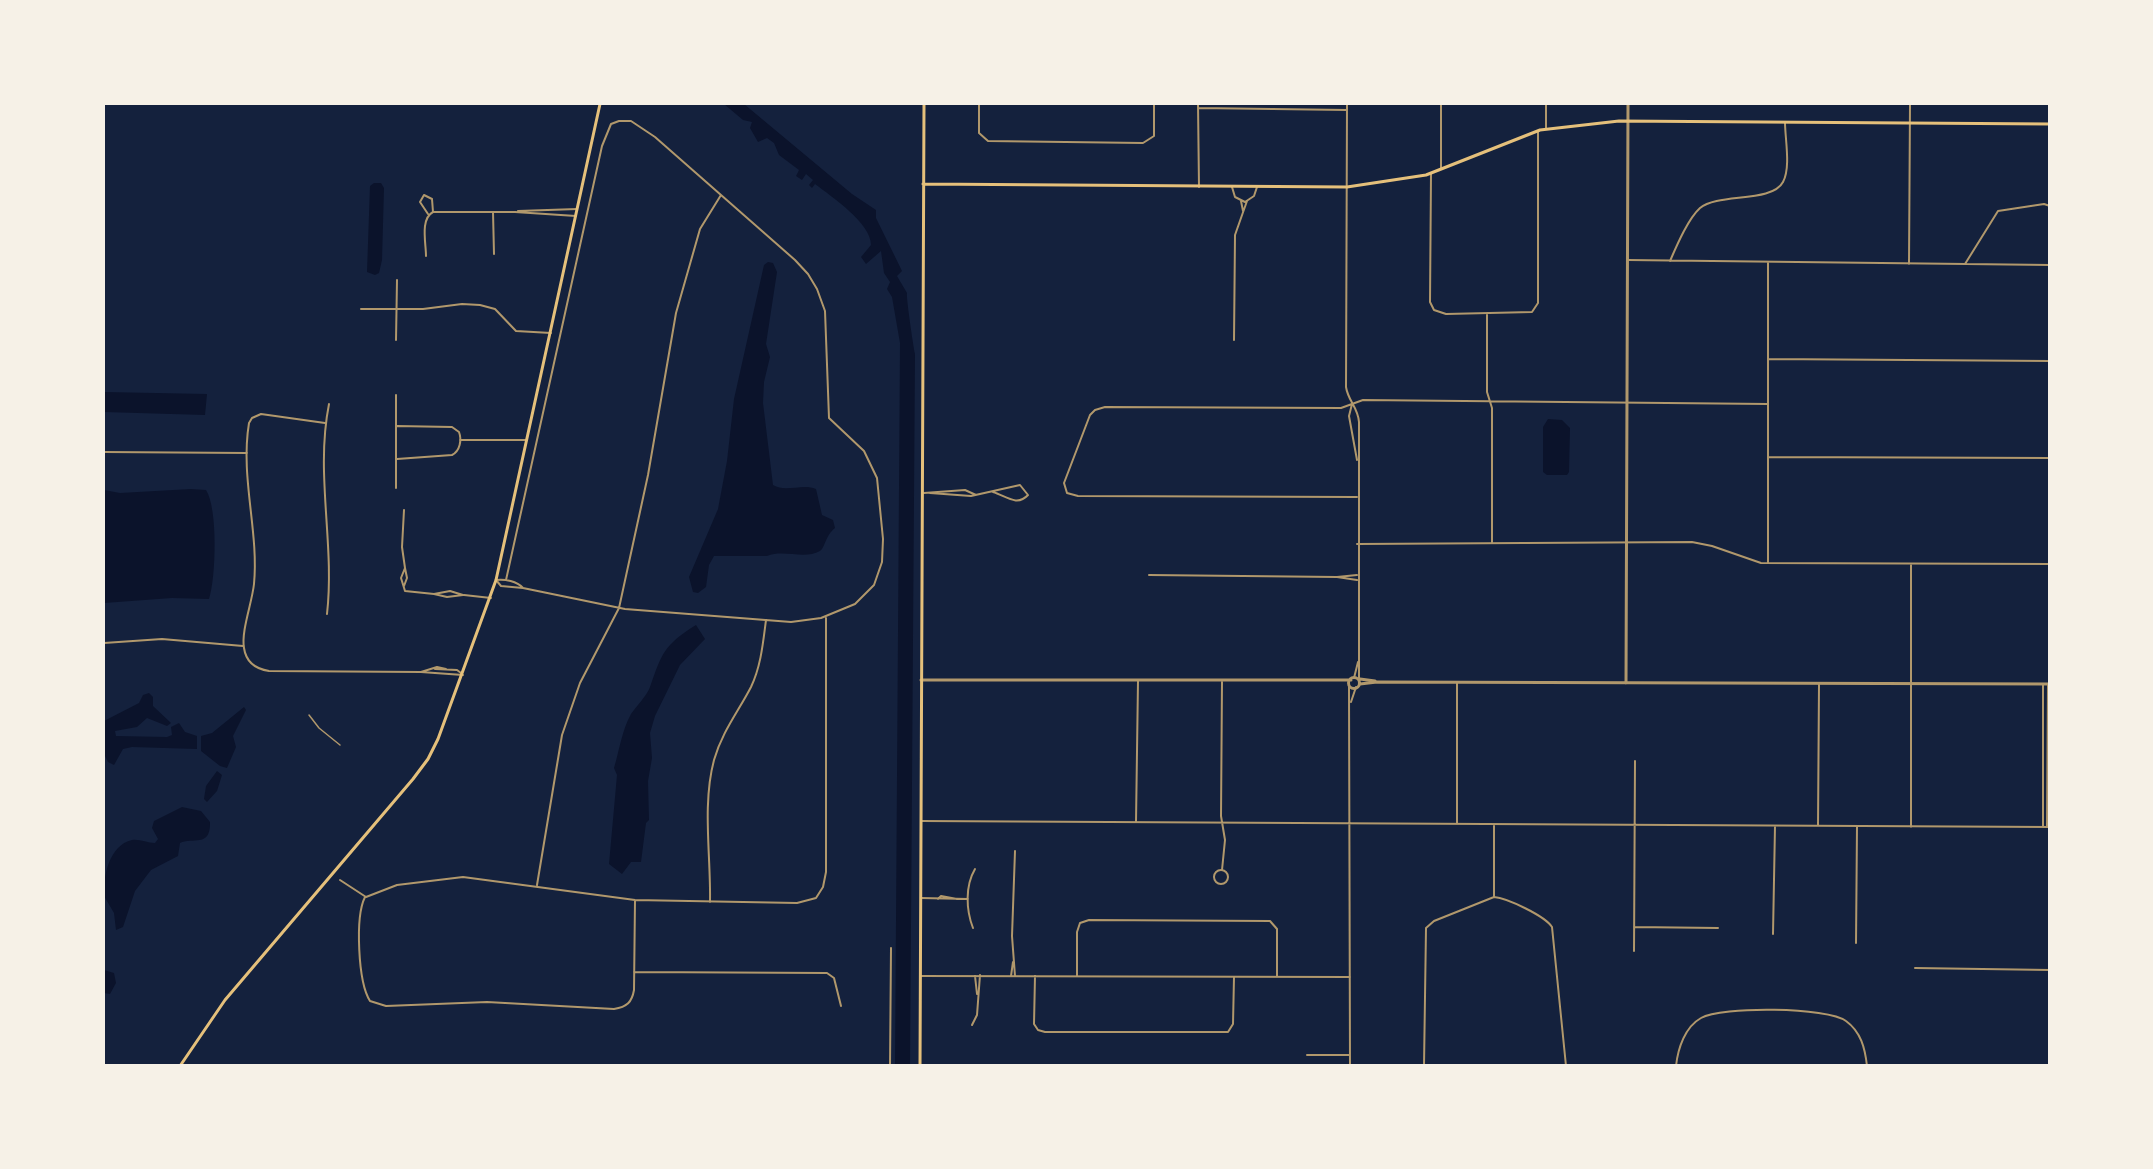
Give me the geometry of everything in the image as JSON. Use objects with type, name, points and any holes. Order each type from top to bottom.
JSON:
[{"type":"main road","points":[[180,1065],[225,1000],[424,765],[438,740],[496,580],[600,104]]},
{"type":"main road","points":[[920,1065],[924,104]]},
{"type":"main road","points":[[923,184],[1347,187],[1431,173],[1546,129],[1628,120],[2049,124]]},
{"type":"street","points":[[979,104],[979,133],[983,139],[1143,143],[1152,138],[1154,104]]},
{"type":"street","points":[[1198,104],[1198,187]]},
{"type":"street","points":[[1347,104],[1346,387],[1348,399],[1357,408],[1359,416],[1358,662],[1356,679],[1358,686],[1351,702]]},
{"type":"street","points":[[1440,169],[1441,104]]},
{"type":"street","points":[[1546,104],[1546,129]]},
{"type":"street","points":[[1626,683],[1628,104]]},
{"type":"street","points":[[1909,264],[1910,104]]},
{"type":"street","points":[[1198,108],[1347,110]]},
{"type":"street","points":[[496,580],[506,580],[523,588],[619,608],[795,622],[826,617],[859,602],[878,577],[883,539],[876,474],[864,451],[829,418],[826,316],[813,281],[795,260],[721,195],[641,127],[627,121],[616,122],[608,130],[600,152],[506,580]]},
{"type":"street","points":[[1670,261],[1702,207],[1779,188],[1785,175],[1785,122]]},
{"type":"street","points":[[1431,173],[1430,302],[1434,310],[1442,314],[1526,314],[1535,310],[1538,303],[1538,131]]},
{"type":"street","points":[[1232,187],[1233,194],[1241,201],[1243,211]]},
{"type":"street","points":[[1233,340],[1234,235],[1247,201],[1254,196],[1257,188]]},
{"type":"street","points":[[428,215],[420,202],[424,195],[432,199],[433,212]]},
{"type":"street","points":[[537,885],[555,765],[564,727],[583,676],[619,608],[650,465],[675,313],[700,229],[721,195]]},
{"type":"street","points":[[1241,201],[1247,201]]},
{"type":"street","points":[[1965,264],[1998,211],[2044,204],[2049,206]]},
{"type":"street","points":[[545,209],[545,214]]},
{"type":"street","points":[[515,212],[577,209]]},
{"type":"street","points":[[426,256],[426,223],[428,215],[433,212],[515,212],[576,216]]},
{"type":"street","points":[[493,212],[494,254]]},
{"type":"street","points":[[1628,260],[2049,265]]},
{"type":"street","points":[[1768,263],[1768,563]]},
{"type":"street","points":[[396,340],[397,280]]},
{"type":"street","points":[[361,309],[477,305],[493,308],[516,331],[551,333]]},
{"type":"street","points":[[1487,314],[1487,392],[1492,408],[1492,543]]},
{"type":"street","points":[[1768,359],[2049,361]]},
{"type":"street","points":[[396,395],[396,488]]},
{"type":"street","points":[[1357,497],[1078,496],[1067,493],[1064,485],[1090,415],[1098,409],[1341,408],[1363,400],[1768,404]]},
{"type":"street","points":[[327,614],[330,552],[322,469],[325,423],[329,404]]},
{"type":"street","points":[[1352,404],[1349,416],[1358,462]]},
{"type":"street","points":[[325,423],[264,415],[254,416],[249,423],[247,453],[254,569],[243,646],[248,659],[256,667],[277,672],[421,672],[463,675]]},
{"type":"street","points":[[397,426],[452,427],[459,432],[460,440],[457,451],[453,455],[397,459]]},
{"type":"street","points":[[460,440],[527,440]]},
{"type":"street","points":[[104,452],[247,453]]},
{"type":"street","points":[[1768,457],[2049,459]]},
{"type":"street","points":[[930,493],[963,497],[1020,485],[1028,495],[1015,501],[993,492]]},
{"type":"street","points":[[923,493],[965,490],[976,495]]},
{"type":"street","points":[[404,510],[402,547],[407,579],[404,586]]},
{"type":"street","points":[[1357,544],[1701,543],[1752,561],[1768,563],[2049,564]]},
{"type":"street","points":[[1911,564],[1911,826]]},
{"type":"street","points":[[405,568],[400,578],[407,593],[434,594],[450,591],[491,598]]},
{"type":"street","points":[[1149,575],[1337,577],[1357,575]]},
{"type":"street","points":[[1337,577],[1357,580]]},
{"type":"street","points":[[496,580],[501,586],[518,590],[523,588]]},
{"type":"street","points":[[366,897],[390,887],[449,877],[473,877],[635,900],[797,903],[818,896],[826,872],[826,617]]},
{"type":"street","points":[[710,902],[710,795],[713,766],[726,728],[750,688],[758,668],[766,620]]},
{"type":"street","points":[[104,644],[181,640],[243,646]]},
{"type":"street","points":[[421,672],[446,669],[457,670],[463,675]]},
{"type":"street","points":[[921,680],[1338,682],[1356,679],[1377,682],[2047,684]]},
{"type":"street","points":[[1349,686],[1356,679]]},
{"type":"street","points":[[1136,822],[1138,681]]},
{"type":"street","points":[[1222,682],[1225,840],[1222,870],[1227,877],[1224,883],[1219,883],[1214,875],[1222,870]]},
{"type":"street","points":[[1338,682],[1349,686],[1377,682]]},
{"type":"street","points":[[1457,682],[1457,824]]},
{"type":"street","points":[[1818,826],[1819,684]]},
{"type":"street","points":[[2043,827],[2047,684]]},
{"type":"street","points":[[921,821],[2048,827],[2047,684]]},
{"type":"street","points":[[1349,686],[1351,702],[1350,1065]]},
{"type":"street","points":[[309,715],[319,728],[340,745]]},
{"type":"street","points":[[1634,951],[1635,761]]},
{"type":"street","points":[[1494,824],[1494,897]]},
{"type":"street","points":[[1773,934],[1775,826]]},
{"type":"street","points":[[1856,942],[1857,826]]},
{"type":"street","points":[[1013,976],[1015,851]]},
{"type":"street","points":[[973,928],[969,919],[968,899],[969,879],[975,869]]},
{"type":"street","points":[[340,880],[366,897]]},
{"type":"street","points":[[366,897],[362,912],[361,961],[365,989],[372,1002],[386,1006],[487,1002],[614,1009],[628,1004],[632,996],[635,900]]},
{"type":"street","points":[[1424,1065],[1426,928],[1438,919],[1494,897],[1536,914],[1552,927],[1566,1065]]},
{"type":"street","points":[[921,898],[968,899]]},
{"type":"street","points":[[1077,976],[1077,932],[1080,923],[1101,920],[1268,921],[1274,924],[1277,932],[1277,977]]},
{"type":"street","points":[[1634,927],[1718,928]]},
{"type":"street","points":[[890,1065],[891,948]]},
{"type":"street","points":[[1915,968],[2049,970]]},
{"type":"street","points":[[634,972],[827,973],[834,978],[841,1006]]},
{"type":"street","points":[[921,975],[1350,977]]},
{"type":"street","points":[[975,975],[977,994]]},
{"type":"street","points":[[972,1025],[976,1015],[980,975]]},
{"type":"street","points":[[1035,976],[1034,1021],[1036,1028],[1046,1032],[1223,1033],[1231,1030],[1234,977]]},
{"type":"street","points":[[1676,1065],[1684,1037],[1703,1016],[1735,1010],[1823,1012],[1845,1020],[1862,1040],[1868,1065]]},
{"type":"street","points":[[1306,1055],[1350,1055]]},
{"type":"water","points":[[724,104],[744,104],[852,194],[876,210],[876,218],[902,271],[897,276],[907,293],[915,354],[910,1065],[895,1065],[900,343],[892,297],[887,289],[890,282],[884,273],[881,251],[866,264],[861,257],[871,245],[865,228],[858,219],[815,184],[812,188],[809,185],[813,180],[806,174],[802,180],[796,176],[799,170],[779,155],[774,143],[767,138],[758,142],[750,128],[752,122],[743,120]]},
{"type":"water","points":[[374,183],[381,183],[384,188],[382,260],[379,273],[375,275],[367,272],[370,186]]},
{"type":"water","points":[[768,262],[773,263],[777,272],[766,344],[770,357],[764,382],[763,403],[773,485],[783,488],[811,487],[816,489],[822,515],[833,520],[835,528],[822,549],[814,554],[714,556],[709,565],[706,587],[698,593],[693,592],[689,577],[718,509],[727,461],[734,399],[764,265]]},
{"type":"water","points":[[104,392],[207,394],[205,415],[104,412]]},
{"type":"water","points":[[1548,419],[1562,420],[1570,428],[1569,472],[1567,475],[1547,475],[1543,472],[1543,427]]},
{"type":"water","points":[[104,490],[120,493],[206,490],[213,512],[214,560],[209,599],[172,598],[104,603]]},
{"type":"water","points":[[696,625],[705,639],[680,665],[655,716],[650,733],[652,758],[648,781],[649,820],[646,823],[641,862],[631,862],[622,874],[609,864],[617,775],[614,768],[623,734],[631,714],[648,691],[661,658],[677,638]]},
{"type":"water","points":[[149,693],[153,697],[153,706],[171,723],[167,726],[147,718],[137,727],[115,731],[116,736],[167,737],[172,735],[171,727],[179,723],[185,732],[197,736],[197,749],[132,747],[123,749],[114,765],[108,762],[104,754],[104,721],[139,703],[143,695]]},
{"type":"water","points":[[244,707],[246,710],[233,736],[236,747],[227,768],[220,766],[201,751],[201,736],[212,733]]},
{"type":"water","points":[[217,771],[222,775],[217,791],[207,802],[204,799],[206,786]]},
{"type":"water","points":[[182,807],[201,811],[210,822],[207,835],[200,840],[180,843],[178,856],[151,870],[135,891],[123,927],[116,930],[114,913],[104,896],[106,871],[113,855],[124,843],[132,840],[155,843],[158,839],[152,828],[154,821]]},
{"type":"water","points":[[104,970],[114,973],[116,983],[110,994],[104,993]]}]
